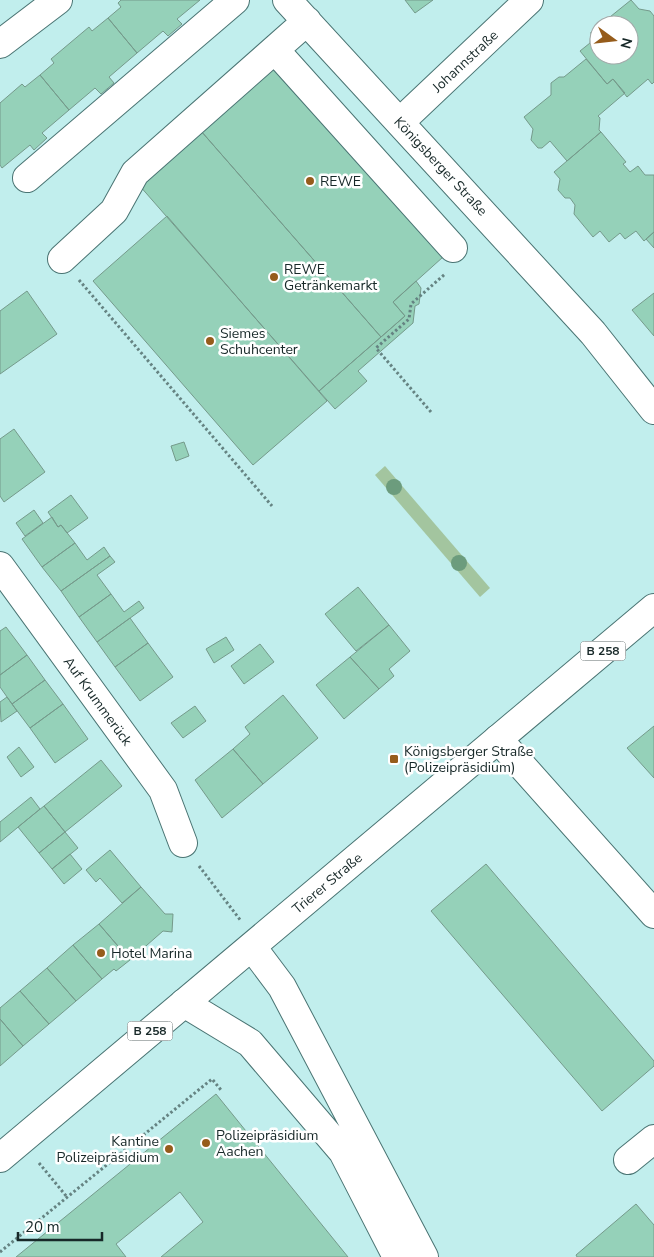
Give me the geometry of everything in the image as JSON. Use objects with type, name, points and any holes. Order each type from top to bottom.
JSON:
[{"type":"street","points":[[0,44],[58,0]]},
{"type":"street","points":[[27,178],[235,0]]},
{"type":"street","name":"Königsberger Straße","points":[[287,0],[594,332],[654,410]]},
{"type":"street","name":"Johannstraße","points":[[400,122],[529,0]]},
{"type":"street","points":[[62,259],[114,211],[135,173],[307,21]]},
{"type":"street","points":[[275,50],[452,259]]},
{"type":"street","name":"Königsberger Straße","points":[[594,332],[654,384]]},
{"type":"street","name":"Auf Krummerück","points":[[0,566],[163,790],[182,843]]},
{"type":"street","name":"Trierer Straße","points":[[0,1158],[654,608]]},
{"type":"street","points":[[498,739],[654,914]]},
{"type":"street","points":[[254,944],[282,986],[424,1257]]},
{"type":"street","points":[[184,1003],[250,1043],[343,1152],[397,1257]]},
{"type":"street","points":[[628,1160],[654,1139]]},
{"type":"path","points":[[62,259],[272,506]]},
{"type":"path","points":[[431,412],[376,348],[409,319],[411,304],[452,259]]},
{"type":"path","points":[[182,843],[254,944]]},
{"type":"path","points":[[0,1252],[212,1079],[221,1090]]},
{"type":"path","points":[[21,1140],[67,1197]]},
{"type":"green space","points":[[385,466],[490,588],[480,597],[375,475]]},
{"type":"building","points":[[121,0],[200,0],[177,19],[182,24],[168,36],[163,31],[137,53],[108,18],[121,7],[118,3]]},
{"type":"building","points":[[405,0],[433,0],[415,13]]},
{"type":"building","points":[[631,0],[639,9],[650,11],[654,16],[654,82],[652,84],[648,79],[627,97],[613,79],[607,84],[591,65],[639,65],[639,15],[612,15]]},
{"type":"building","points":[[108,18],[137,53],[109,77],[114,83],[101,94],[95,88],[69,110],[40,75],[54,63],[51,59],[89,27],[92,31]]},
{"type":"building","points":[[589,44],[589,62],[580,51]]},
{"type":"building","points":[[586,59],[589,65],[607,84],[613,79],[625,93],[598,116],[600,118],[599,130],[601,132],[567,161],[550,141],[542,148],[538,148],[531,140],[533,129],[524,117],[551,95],[551,83],[559,77],[564,77]]},
{"type":"building","name":"REWE","points":[[275,65],[443,257],[393,302],[405,316],[381,337],[201,131]]},
{"type":"building","points":[[40,75],[69,110],[42,133],[47,138],[34,150],[30,145],[2,168],[0,165],[0,103],[22,84],[25,87]]},
{"type":"building","name":"REWE Getränkemarkt","points":[[201,131],[381,337],[319,391],[139,185]]},
{"type":"building","points":[[601,132],[626,162],[623,164],[630,172],[638,166],[645,175],[654,175],[654,232],[644,241],[636,231],[625,239],[620,233],[609,242],[600,231],[593,237],[574,214],[575,205],[570,198],[565,198],[558,190],[560,179],[554,172]]},
{"type":"building","name":"Siemes Schuhcenter","points":[[167,216],[327,401],[253,465],[93,281]]},
{"type":"building","points":[[654,232],[654,248],[646,239]]},
{"type":"building","points":[[416,281],[421,288],[419,304],[415,306],[413,323],[358,371],[367,381],[335,409],[319,391],[405,316],[393,302]]},
{"type":"building","points":[[27,291],[57,334],[0,374],[0,311]]},
{"type":"building","points":[[654,293],[654,336],[632,310]]},
{"type":"building","points":[[14,429],[45,472],[4,502],[0,496],[0,439]]},
{"type":"building","points":[[184,442],[189,456],[176,461],[171,446]]},
{"type":"building","points":[[71,495],[88,518],[67,533],[61,525],[58,527],[48,512]]},
{"type":"building","points":[[34,510],[43,523],[25,536],[16,523]]},
{"type":"building","points":[[52,517],[58,527],[61,525],[75,543],[42,567],[22,539]]},
{"type":"building","points":[[75,543],[87,560],[104,547],[110,556],[61,591],[42,567]]},
{"type":"building","points":[[110,556],[115,562],[97,575],[111,594],[79,617],[61,591]]},
{"type":"building","points":[[358,587],[389,625],[356,651],[325,614]]},
{"type":"building","points":[[111,594],[124,612],[139,601],[144,608],[97,642],[79,617]]},
{"type":"building","points":[[130,618],[148,643],[115,667],[97,642]]},
{"type":"building","points":[[389,625],[410,651],[389,669],[394,676],[379,689],[350,657]]},
{"type":"building","points":[[6,627],[27,655],[0,675],[0,631]]},
{"type":"building","points":[[226,637],[234,650],[214,663],[206,649]]},
{"type":"building","points":[[148,643],[173,677],[140,701],[115,667]]},
{"type":"building","points":[[260,644],[274,662],[244,684],[231,666]]},
{"type":"building","points":[[27,655],[45,680],[12,704],[0,687],[0,675]]},
{"type":"building","points":[[350,657],[379,689],[344,719],[316,685]]},
{"type":"building","points":[[45,680],[63,704],[30,728],[12,704]]},
{"type":"building","points":[[283,695],[318,738],[263,784],[233,749],[250,734],[245,727]]},
{"type":"building","points":[[7,697],[17,711],[1,722],[0,702]]},
{"type":"building","points":[[63,704],[88,739],[55,763],[30,728]]},
{"type":"building","points":[[195,706],[206,721],[183,738],[171,723]]},
{"type":"building","points":[[654,726],[654,778],[627,748]]},
{"type":"building","points":[[19,747],[34,767],[21,777],[7,757]]},
{"type":"building","points":[[233,749],[263,784],[222,818],[195,780]]},
{"type":"building","points":[[101,760],[122,786],[65,832],[44,806]]},
{"type":"building","points":[[31,797],[40,809],[0,842],[0,822]]},
{"type":"building","points":[[44,806],[65,832],[39,853],[18,827]]},
{"type":"building","points":[[65,832],[78,848],[52,869],[39,853]]},
{"type":"building","points":[[110,850],[141,887],[122,903],[100,878],[96,882],[86,870]]},
{"type":"building","points":[[70,854],[82,869],[64,884],[52,869]]},
{"type":"building","points":[[486,864],[654,1061],[654,1066],[602,1111],[431,911]]},
{"type":"building","points":[[141,887],[165,914],[173,914],[172,932],[163,931],[130,960],[99,924]]},
{"type":"building","name":"Hotel Marina","points":[[99,924],[130,960],[116,971],[114,969],[102,979],[73,945]]},
{"type":"building","points":[[73,945],[102,979],[76,1001],[47,968]]},
{"type":"building","points":[[47,968],[76,1001],[49,1024],[20,991]]},
{"type":"building","points":[[20,991],[49,1024],[23,1046],[0,1019],[0,1008]]},
{"type":"building","points":[[0,1019],[23,1046],[0,1066]]},
{"type":"building","name":"Polizeipräsidium Aachen","points":[[216,1094],[348,1257],[161,1257],[203,1222],[180,1192],[116,1244],[126,1257],[16,1257]]},
{"type":"building","points":[[636,1204],[654,1225],[654,1257],[577,1257],[576,1255]]},
{"type":"place","name":"REWE","points":[[310,181]]},
{"type":"place","name":"REWE Getränkemarkt","points":[[274,277]]},
{"type":"place","name":"Siemes Schuhcenter","points":[[210,341]]},
{"type":"place","name":"Königsberger Straße (Polizeipräsidium)","points":[[394,759]]},
{"type":"place","name":"Hotel Marina","points":[[101,953]]},
{"type":"place","name":"Polizeipräsidium Aachen","points":[[206,1143]]},
{"type":"place","name":"Kantine Polizeipräsidium","points":[[169,1149]]}]
